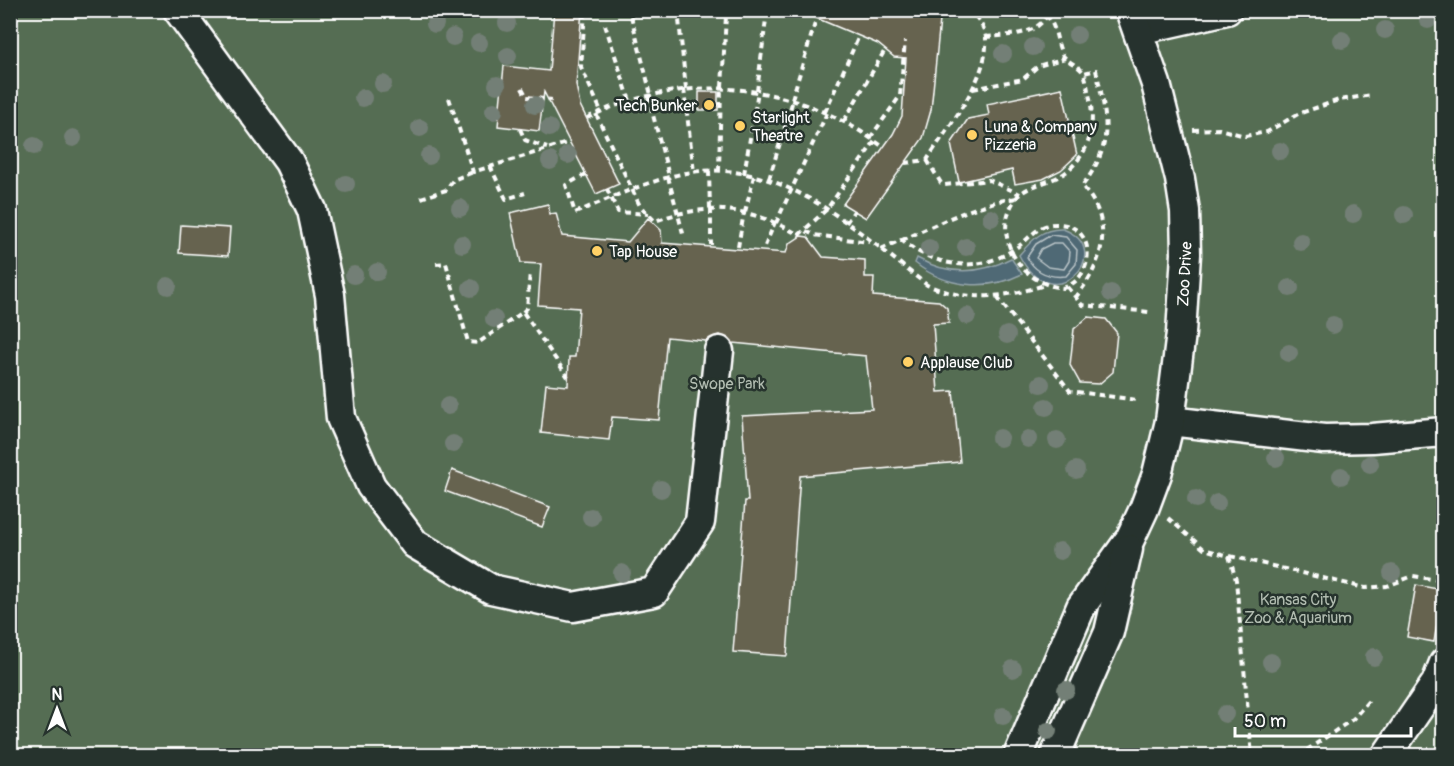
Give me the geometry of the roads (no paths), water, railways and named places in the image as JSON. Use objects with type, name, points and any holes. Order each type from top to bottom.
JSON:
[{"type":"street","points":[[177,10],[289,162],[312,210],[330,295],[341,418],[371,486],[415,544],[491,589],[573,607],[654,592],[700,522],[719,351]]},
{"type":"street","points":[[1134,20],[1227,10]]},
{"type":"street","name":"Zoo Drive","points":[[1055,756],[1109,632],[1130,538],[1157,474],[1170,421],[1180,333],[1186,254],[1185,211],[1170,137],[1134,20]]},
{"type":"street","points":[[1170,421],[1324,439],[1372,438],[1443,432]]},
{"type":"street","name":"Zoo Drive","points":[[1018,756],[1081,607],[1130,538]]},
{"type":"street","points":[[1386,756],[1436,682],[1443,663]]},
{"type":"water","points":[[1063,229],[1079,239],[1085,251],[1083,264],[1075,275],[1063,282],[1048,283],[1033,274],[1019,255],[1043,233]]},
{"type":"water","points":[[917,258],[940,268],[964,271],[987,268],[1011,258],[1022,274],[994,283],[966,284],[953,282],[927,271],[915,263]]},
{"type":"place","name":"Tech Bunker","points":[[709,105]]},
{"type":"place","name":"Starlight Theatre","points":[[740,126]]},
{"type":"place","name":"Luna & Company Pizzeria","points":[[972,135]]},
{"type":"place","name":"Tap House","points":[[597,251]]},
{"type":"place","name":"Applause Club","points":[[908,362]]},
{"type":"park label","name":"Swope Park","points":[[727,383]]},
{"type":"park label","name":"Kansas City Zoo & Aquarium","points":[[1298,608]]}]
